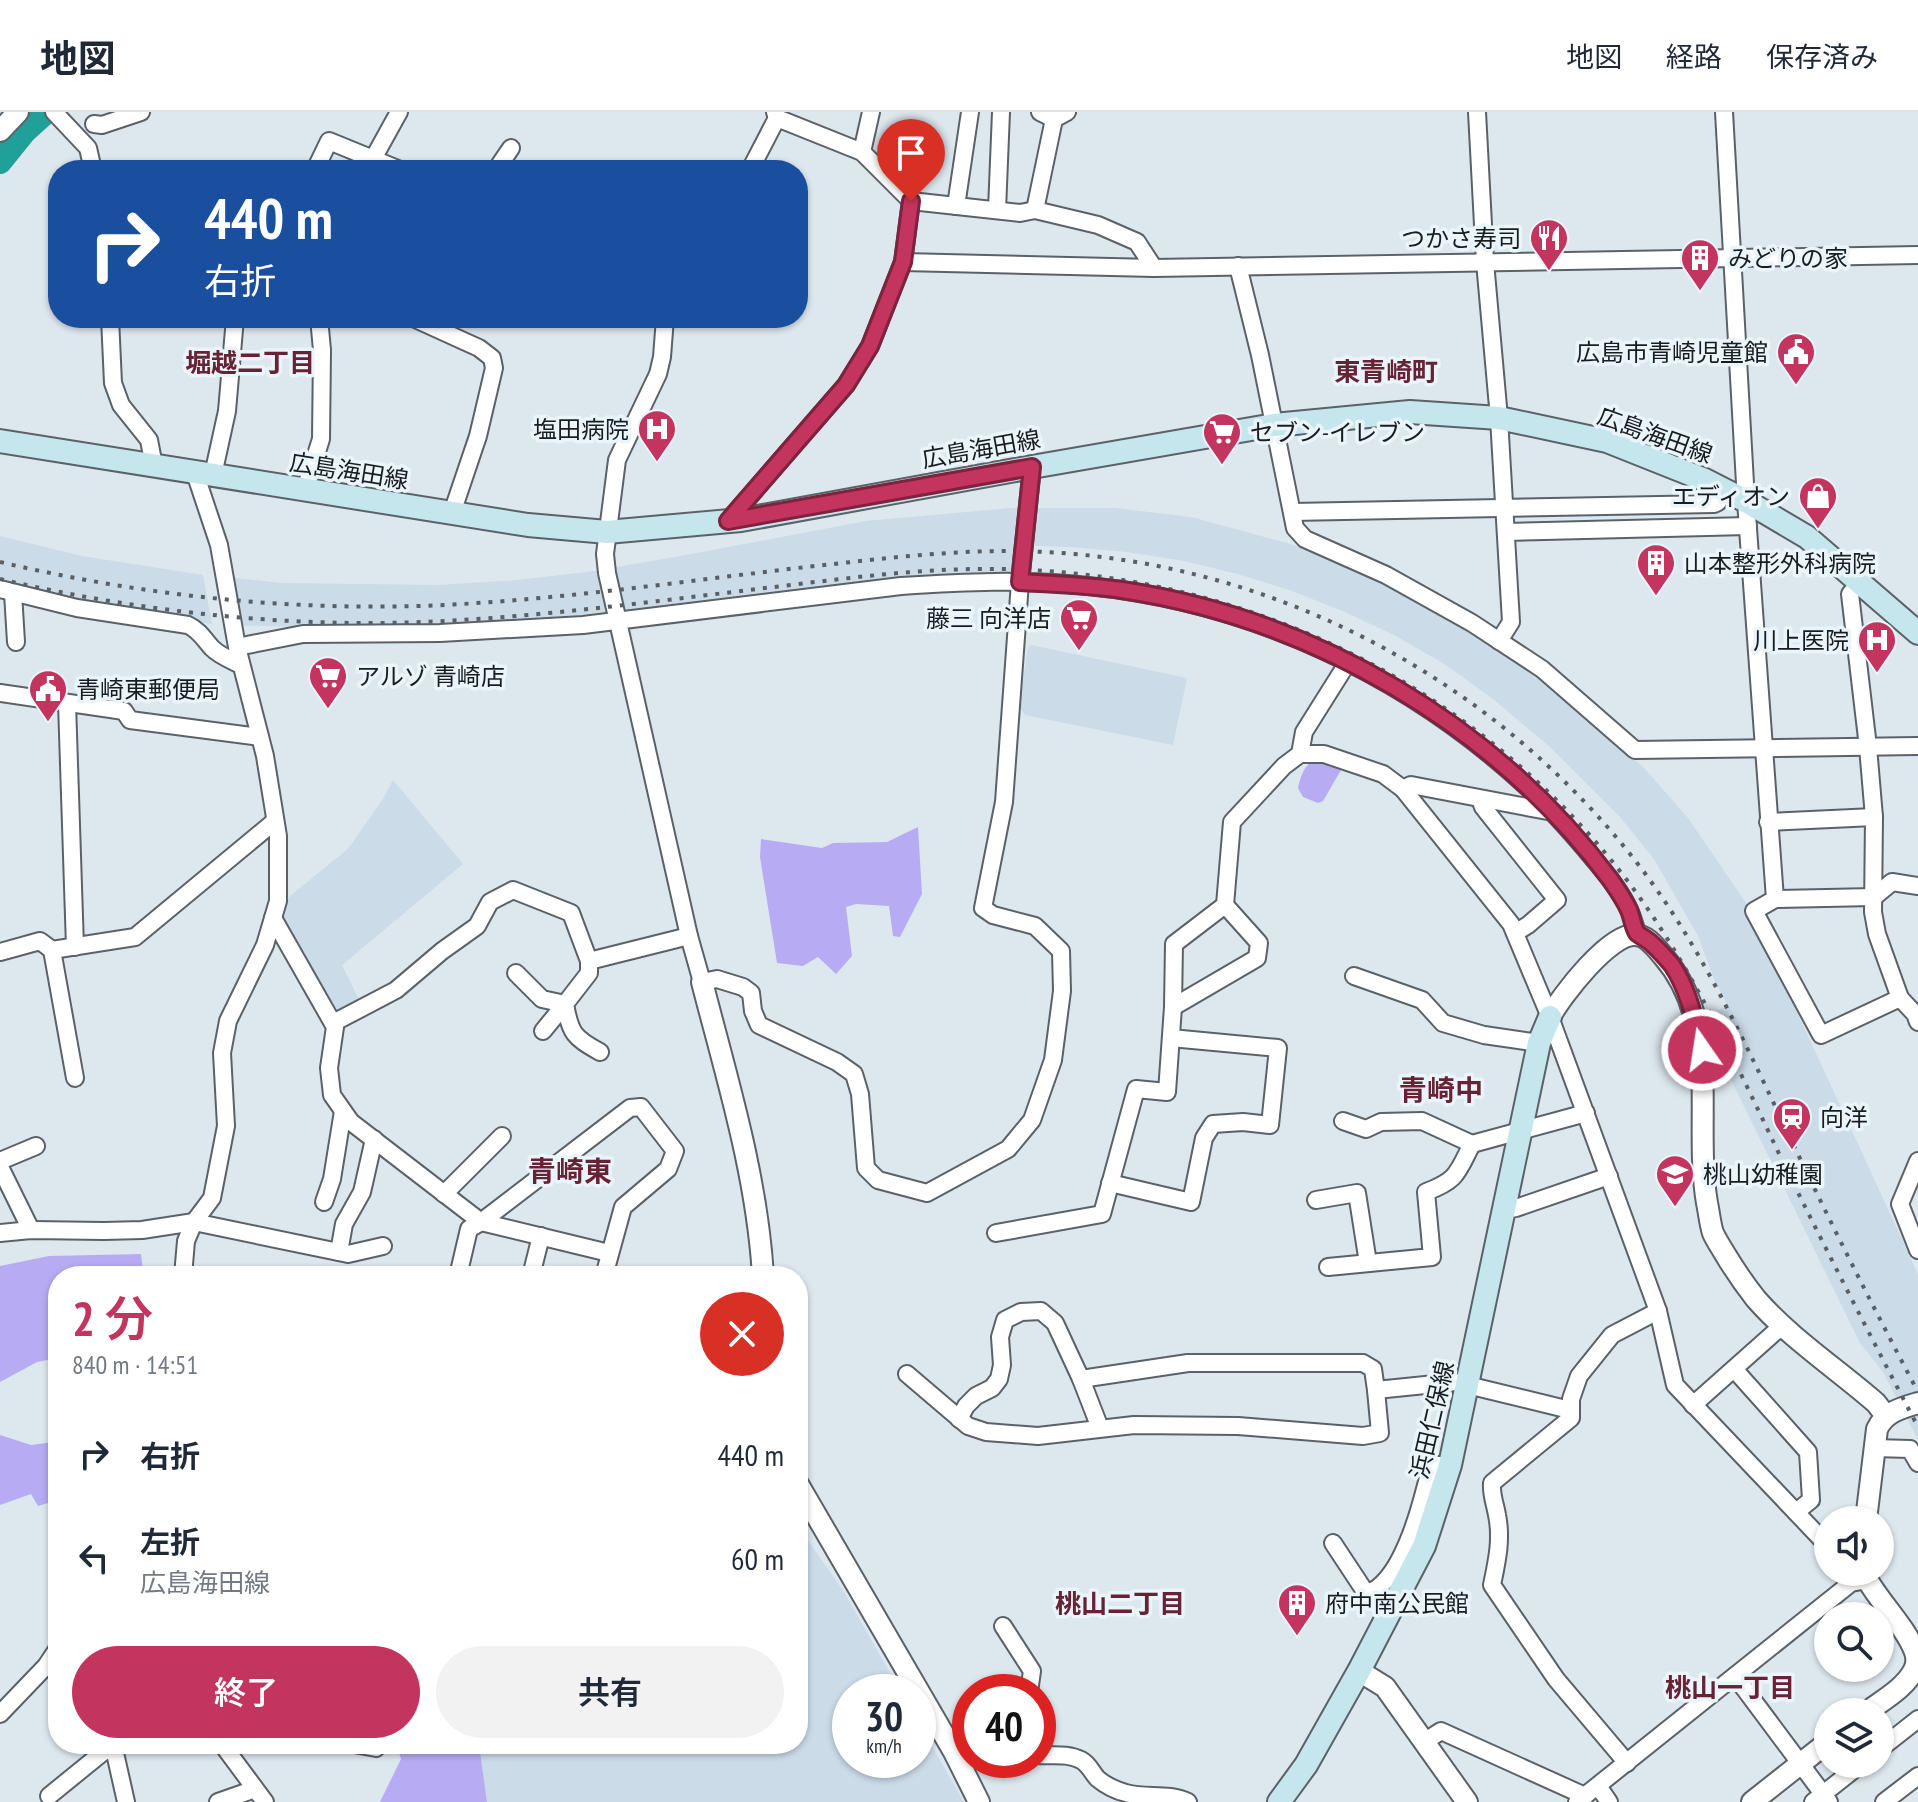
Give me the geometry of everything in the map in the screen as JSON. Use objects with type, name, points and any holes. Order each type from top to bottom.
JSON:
[{"type":"main road","name":"広島海田線","points":[[0,441],[528,525],[607,532],[728,521],[1274,425],[1410,412],[1499,418],[1607,441],[1725,490],[1807,537],[1918,633]]},
{"type":"main road","name":"浜田仁保線","points":[[1279,1802],[1306,1765],[1359,1671],[1424,1546],[1439,1505],[1539,1043],[1550,1017]]},
{"type":"street","points":[[0,131],[18,112]]},
{"type":"street","points":[[54,112],[88,148]]},
{"type":"street","points":[[96,118],[102,125],[141,112]]},
{"type":"street","points":[[320,160],[329,141],[373,159],[399,112]]},
{"type":"street","points":[[862,152],[871,112]]},
{"type":"street","points":[[956,206],[970,112]]},
{"type":"street","points":[[997,210],[1001,112]]},
{"type":"street","points":[[1477,112],[1511,622],[1499,641]]},
{"type":"street","points":[[1724,112],[1746,501],[1775,899]]},
{"type":"street","points":[[1035,210],[1054,114]]},
{"type":"street","points":[[755,160],[776,115],[862,152],[911,201],[1020,213],[1035,210],[1098,225],[1137,242],[1154,268]]},
{"type":"street","points":[[91,160],[88,148],[96,118]]},
{"type":"street","points":[[503,160],[511,148]]},
{"type":"street","points":[[728,521],[846,385],[870,346],[903,262],[911,201]]},
{"type":"street","points":[[903,262],[1154,268],[1918,255]]},
{"type":"street","points":[[1238,266],[1260,355],[1295,528],[1305,539],[1386,575],[1472,623],[1542,669],[1635,750],[1918,746]]},
{"type":"street","points":[[110,328],[113,383],[121,405],[149,440],[154,466]]},
{"type":"street","points":[[184,1266],[186,1241],[194,1222],[212,1198],[226,1126],[222,1053],[228,1021],[265,945],[278,901],[278,836],[265,756],[237,647],[204,474],[227,411],[234,328]]},
{"type":"street","points":[[305,490],[321,439],[320,328]]},
{"type":"street","points":[[438,328],[479,348],[492,358],[494,368],[478,436],[452,513]]},
{"type":"street","points":[[664,328],[658,374],[617,460],[605,554],[689,936],[746,1152],[762,1266]]},
{"type":"street","points":[[702,982],[717,979],[743,987],[751,993],[753,1011],[759,1025],[837,1062],[854,1074],[860,1094],[866,1168],[878,1180],[927,1193],[1008,1149],[1032,1120],[1053,1060],[1062,991],[1061,951],[1035,926],[993,915],[983,908],[1004,802],[1032,467]]},
{"type":"street","points":[[1292,512],[1714,504],[1725,490]]},
{"type":"street","points":[[1506,532],[1748,526]]},
{"type":"street","points":[[237,647],[303,634],[547,628],[901,586],[995,581],[1087,585],[1195,605],[1275,630],[1348,662],[1423,704],[1517,775],[1555,813],[1621,895],[1638,935],[1654,945],[1672,965],[1694,1017],[1702,1057],[1703,1163],[1713,1233],[1756,1299],[1886,1416]]},
{"type":"street","points":[[1860,582],[1850,594],[1874,817],[1873,912],[1877,934],[1900,998],[1918,1022]]},
{"type":"street","points":[[16,642],[6,591],[77,608],[188,625],[221,655],[241,665]]},
{"type":"street","points":[[1300,754],[1304,732],[1348,662]]},
{"type":"street","points":[[0,693],[124,711],[130,720],[260,737]]},
{"type":"street","points":[[67,703],[75,947]]},
{"type":"street","points":[[1173,1007],[1257,958],[1259,943],[1225,905],[1232,822],[1284,766],[1300,754],[1324,754],[1383,774],[1403,789],[1511,924],[1550,1017],[1658,1311],[1675,1385],[1814,1531]]},
{"type":"street","points":[[1403,789],[1411,785],[1555,813]]},
{"type":"street","points":[[1480,799],[1483,807],[1557,900],[1515,933]]},
{"type":"street","points":[[1768,822],[1874,817]]},
{"type":"street","points":[[52,950],[135,937],[275,821]]},
{"type":"street","points":[[1900,998],[1821,1035],[1754,911],[1775,899],[1874,897],[1892,882],[1918,886]]},
{"type":"street","points":[[333,1023],[396,990],[477,926],[490,902],[513,890],[571,913],[589,961],[589,973],[543,1031]]},
{"type":"street","points":[[996,1233],[1102,1214],[1136,1089],[1167,1092],[1174,944],[1225,905]]},
{"type":"street","points":[[273,918],[335,1027],[329,1068],[332,1095],[351,1122],[481,1222],[609,1253]]},
{"type":"street","points":[[1550,1017],[1591,963],[1623,937],[1638,935]]},
{"type":"street","points":[[589,961],[689,936]]},
{"type":"street","points":[[0,952],[40,941],[52,950],[75,1078]]},
{"type":"street","points":[[516,973],[542,999],[565,1004]]},
{"type":"street","points":[[1354,976],[1422,1000],[1443,1023],[1484,1035],[1539,1043]]},
{"type":"street","points":[[565,1004],[569,1026],[582,1042],[600,1052]]},
{"type":"street","points":[[1110,1183],[1191,1202],[1204,1138],[1213,1124],[1243,1122],[1270,1125],[1278,1048],[1171,1038]]},
{"type":"street","points":[[460,1266],[469,1229],[630,1108],[641,1107],[675,1151],[668,1169],[623,1207],[606,1266]]},
{"type":"street","points":[[324,1202],[332,1179],[343,1111]]},
{"type":"street","points":[[1343,1121],[1366,1129],[1381,1122],[1422,1121],[1472,1144],[1586,1113]]},
{"type":"street","points":[[444,1194],[502,1136]]},
{"type":"street","points":[[339,1252],[344,1224],[362,1192],[374,1139]]},
{"type":"street","points":[[1328,1267],[1432,1257],[1426,1192],[1456,1176],[1472,1144]]},
{"type":"street","points":[[0,1161],[36,1146]]},
{"type":"street","points":[[1918,1161],[1900,1204],[1918,1250]]},
{"type":"street","points":[[0,1167],[31,1230]]},
{"type":"street","points":[[1504,1210],[1609,1176]]},
{"type":"street","points":[[1316,1200],[1357,1193],[1368,1263]]},
{"type":"street","points":[[0,1233],[129,1230],[194,1222],[348,1254],[383,1246]]},
{"type":"street","points":[[534,1266],[541,1236]]},
{"type":"street","points":[[959,1419],[966,1406],[976,1396],[992,1388],[999,1379],[1002,1365],[1000,1337],[1005,1320],[1021,1312],[1041,1311],[1055,1323],[1100,1428]]},
{"type":"street","points":[[1627,1763],[1556,1679],[1492,1585],[1500,1544],[1498,1515],[1491,1493],[1492,1483],[1571,1418],[1571,1399],[1579,1376],[1612,1335],[1658,1311]]},
{"type":"street","points":[[1693,1405],[1783,1325]]},
{"type":"street","points":[[907,1374],[968,1426],[986,1432],[1038,1436],[1134,1425],[1238,1426],[1363,1436],[1380,1433],[1373,1369],[1363,1363],[1188,1363],[1081,1379]]},
{"type":"street","points":[[1734,1369],[1808,1452],[1811,1500],[1796,1512]]},
{"type":"street","points":[[1376,1390],[1455,1382],[1570,1410]]},
{"type":"street","points":[[1868,1506],[1877,1429],[1886,1416],[1901,1407],[1918,1403]]},
{"type":"street","points":[[1874,1448],[1910,1449],[1918,1463]]},
{"type":"street","points":[[1333,1543],[1364,1590],[1371,1592],[1379,1587],[1395,1567],[1405,1547],[1416,1521],[1431,1465],[1450,1465]]},
{"type":"street","points":[[808,1500],[952,1732]]},
{"type":"street","points":[[1586,1795],[1847,1586]]},
{"type":"street","points":[[1872,1586],[1909,1640],[1917,1662],[1904,1683],[1885,1698]]},
{"type":"street","points":[[1003,1626],[1032,1674]]},
{"type":"street","points":[[0,1714],[48,1663]]},
{"type":"street","points":[[1359,1671],[1385,1687],[1467,1802]]},
{"type":"street","points":[[1735,1676],[1801,1763],[1822,1799],[1845,1778]]},
{"type":"street","points":[[1894,1738],[1918,1719]]},
{"type":"street","points":[[1424,1742],[1441,1731],[1586,1795],[1609,1802]]},
{"type":"street","points":[[1752,1802],[1814,1753]]},
{"type":"street","points":[[49,1796],[101,1754]]},
{"type":"street","points":[[115,1754],[126,1802]]},
{"type":"street","points":[[218,1802],[260,1796],[229,1754]]},
{"type":"street","points":[[1056,1755],[1068,1755],[1085,1762],[1099,1779],[1122,1792],[1162,1795],[1188,1802]]},
{"type":"street","points":[[1884,1802],[1918,1776]]},
{"type":"street","points":[[971,1778],[979,1802]]},
{"type":"shaded area","points":[[1011,508],[1115,508],[1191,517],[1290,544],[1361,570],[1418,597],[1522,663],[1645,769],[1688,818],[1748,906],[1918,1274],[1918,1440],[1883,1372],[1860,1343],[1715,1047],[1704,1015],[1728,1006],[1698,936],[1654,859],[1620,817],[1550,747],[1493,699],[1446,665],[1396,636],[1292,591],[1238,574],[1184,561],[1069,547],[1017,545],[1014,575],[960,574],[890,579],[610,612],[440,627],[225,625],[218,576],[282,583],[438,585],[518,580],[594,571],[866,521]]},
{"type":"shaded area","points":[[0,536],[82,556],[203,575],[212,624],[118,610],[0,585]]},
{"type":"shaded area","name":"藤三 向洋店","points":[[1031,645],[1187,678],[1173,745],[1025,715],[1019,706],[1028,647]]},
{"type":"shaded area","points":[[1314,760],[1335,765],[1341,770],[1323,801],[1318,803],[1303,797],[1298,788],[1305,769]]},
{"type":"shaded area","points":[[393,780],[463,864],[342,965],[360,1002],[335,1010],[283,918],[284,901],[348,849]]},
{"type":"shaded area","points":[[918,827],[922,894],[900,937],[893,936],[889,906],[856,904],[846,907],[852,956],[836,974],[818,957],[803,966],[777,963],[760,857],[761,839],[822,848],[833,843],[887,842]]},
{"type":"shaded area","points":[[141,1254],[142,1266],[48,1266],[48,1360],[37,1362],[0,1382],[0,1266],[49,1256]]},
{"type":"shaded area","points":[[0,1435],[31,1445],[48,1443],[48,1503],[38,1506],[31,1494],[0,1505]]},
{"type":"shaded area","points":[[808,1540],[844,1592],[891,1674],[832,1674],[832,1778],[936,1778],[936,1753],[964,1802],[487,1802],[480,1754],[808,1754]]},
{"type":"shaded area","points":[[399,1754],[480,1754],[487,1802],[380,1802],[401,1759]]},
{"type":"waterway","points":[[0,162],[25,131],[46,112]]},
{"type":"railway","points":[[0,562],[109,584],[220,599],[388,607],[535,598],[881,559],[1006,551],[1099,557],[1190,573],[1278,600],[1362,637],[1442,683],[1516,738],[1584,801],[1644,872],[1685,933],[1721,997],[1918,1392]]},
{"type":"railway","points":[[0,579],[110,601],[221,616],[389,623],[569,611],[924,571],[974,569],[1068,573],[1160,587],[1249,611],[1334,646],[1416,689],[1491,742],[1561,804],[1623,875],[1670,943],[1711,1015],[1918,1427]]},
{"type":"place","name":"つかさ寿司","points":[[1549,272]]},
{"type":"place","name":"みどりの家","points":[[1700,292]]},
{"type":"place","name":"広島市青崎児童館","points":[[1796,386]]},
{"type":"place","name":"塩田病院","points":[[657,463]]},
{"type":"place","name":"セブン-イレブン","points":[[1222,466]]},
{"type":"place","name":"エディオン","points":[[1818,530]]},
{"type":"place","name":"山本整形外科病院","points":[[1656,597]]},
{"type":"place","name":"藤三 向洋店","points":[[1079,652]]},
{"type":"place","name":"川上医院","points":[[1877,674]]},
{"type":"place","name":"アルゾ 青崎店","points":[[328,710]]},
{"type":"place","name":"青崎東郵便局","points":[[48,723]]},
{"type":"place","name":"向洋","points":[[1792,1151]]},
{"type":"place","name":"桃山幼稚園","points":[[1675,1208]]},
{"type":"place","name":"府中南公民館","points":[[1297,1637]]},
{"type":"district","name":"堀越二丁目","points":[[250,362]]},
{"type":"district","name":"東青崎町","points":[[1386,371]]},
{"type":"district","name":"青崎中","points":[[1441,1089]]},
{"type":"district","name":"青崎東","points":[[570,1170]]},
{"type":"district","name":"桃山二丁目","points":[[1120,1603]]},
{"type":"district","name":"桃山一丁目","points":[[1730,1687]]},
{"type":"route","points":[[911,201],[903,262],[870,346],[846,385],[728,521],[1032,467],[1020,582],[1124,590],[1236,617],[1293,637],[1348,662],[1423,704],[1487,751],[1555,813],[1609,878],[1630,911],[1638,935],[1654,945],[1678,976],[1694,1017],[1702,1050]]}]
